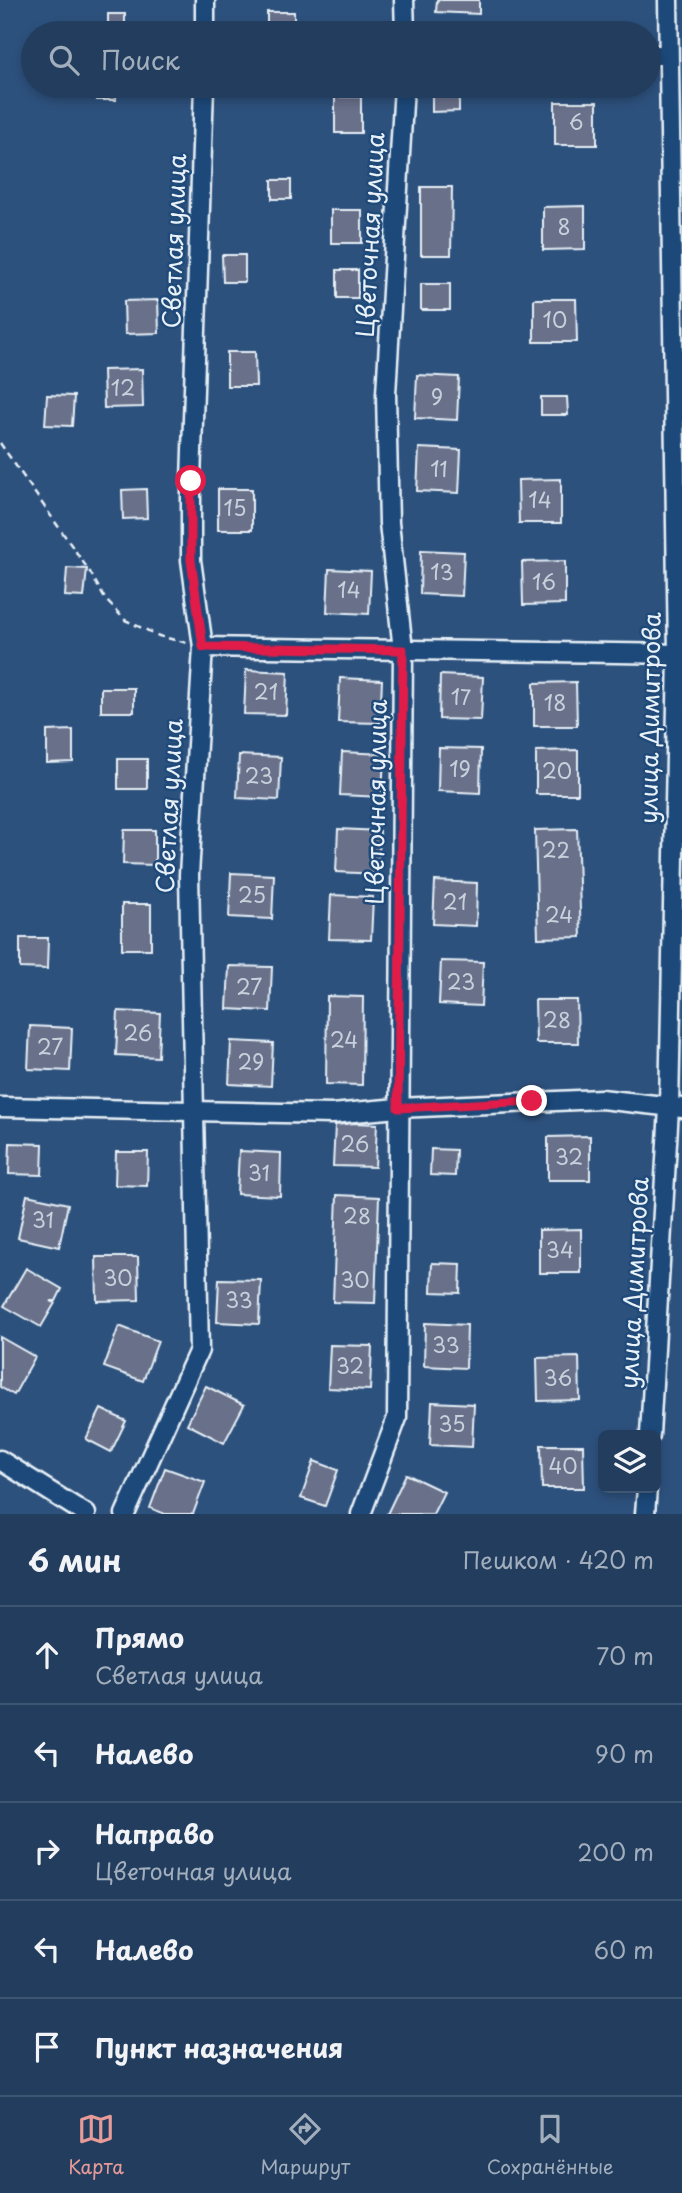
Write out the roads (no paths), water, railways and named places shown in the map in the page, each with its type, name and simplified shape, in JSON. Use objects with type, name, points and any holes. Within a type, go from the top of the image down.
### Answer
[{"type":"street","points":[[205,0],[205,21]]},
{"type":"street","points":[[404,0],[405,21]]},
{"type":"street","name":"улица Димитрова","points":[[650,1430],[676,1108],[680,654],[668,0]]},
{"type":"street","points":[[661,55],[667,55]]},
{"type":"street","name":"Светлая улица","points":[[125,1514],[199,1350],[189,875],[203,647],[191,547],[204,98]]},
{"type":"street","name":"Цветочная улица","points":[[361,1514],[397,1418],[403,650],[389,523],[386,394],[403,98]]},
{"type":"street","points":[[203,647],[680,654]]},
{"type":"street","points":[[0,1107],[332,1114],[398,1108],[601,1099],[676,1108]]},
{"type":"street","points":[[0,1460],[86,1514]]},
{"type":"street","points":[[646,1514],[647,1493]]}]
